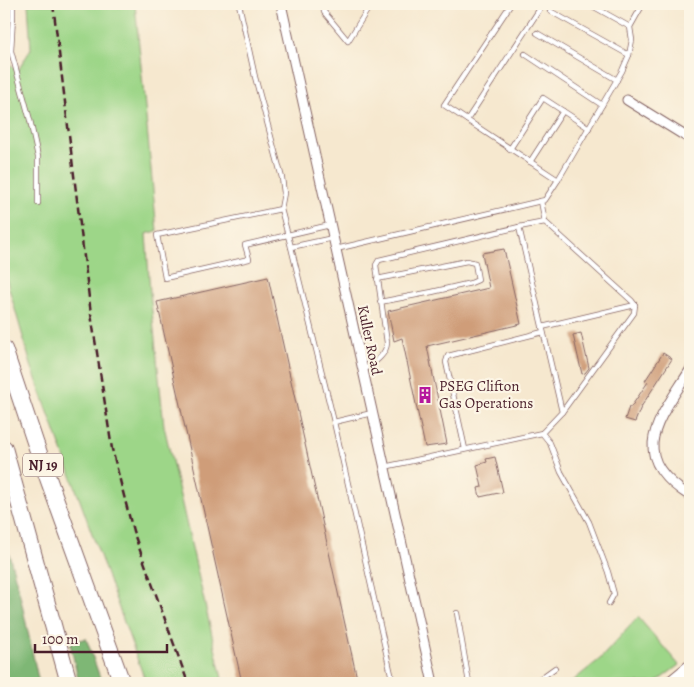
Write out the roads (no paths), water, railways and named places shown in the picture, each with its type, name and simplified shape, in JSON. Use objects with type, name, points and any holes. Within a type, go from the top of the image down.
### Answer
[{"type":"highway","name":"NJ 19","points":[[4,349],[36,445],[122,683]]},
{"type":"highway","name":"NJ 19","points":[[4,448],[58,683]]},
{"type":"highway","points":[[16,494],[68,683]]},
{"type":"highway","points":[[86,580],[130,683]]},
{"type":"highway","points":[[673,683],[690,669]]},
{"type":"street","name":"Kuller Road","points":[[281,4],[432,683]]},
{"type":"street","points":[[626,100],[690,140]]},
{"type":"street","points":[[689,373],[662,416],[656,428],[653,444],[655,460],[665,477],[690,496]]},
{"type":"lane","points":[[12,4],[14,16],[11,51],[38,157],[38,203]]},
{"type":"lane","points":[[239,4],[255,77],[275,146],[282,178],[284,193],[281,209],[334,422],[393,683]]},
{"type":"lane","points":[[322,4],[324,12],[348,41],[371,4]]},
{"type":"lane","points":[[511,4],[444,105],[558,180]]},
{"type":"lane","points":[[467,120],[543,4]]},
{"type":"lane","points":[[589,4],[630,27]]},
{"type":"lane","points":[[336,249],[545,200],[617,80],[629,55],[632,40],[630,27],[643,4]]},
{"type":"lane","points":[[550,11],[629,55]]},
{"type":"lane","points":[[537,33],[617,80]]},
{"type":"lane","points":[[525,54],[602,104]]},
{"type":"lane","points":[[510,149],[543,98],[589,128]]},
{"type":"lane","points":[[530,162],[563,111]]},
{"type":"lane","points":[[384,467],[542,433],[562,412],[634,313],[632,301],[545,222],[541,201]]},
{"type":"lane","points":[[281,209],[157,235],[165,278],[249,259],[245,245],[330,224]]},
{"type":"lane","points":[[363,371],[380,358],[386,350],[387,343],[376,265],[379,260],[545,222]]},
{"type":"lane","points":[[519,228],[562,412]]},
{"type":"lane","points":[[291,247],[333,238]]},
{"type":"lane","points":[[378,279],[475,262],[478,280],[380,302]]},
{"type":"lane","points":[[465,449],[446,362],[448,356],[634,305]]},
{"type":"lane","points":[[334,422],[372,413]]},
{"type":"lane","points":[[542,433],[550,443],[561,472],[589,522],[608,572],[614,594],[609,603]]},
{"type":"lane","points":[[456,613],[469,683]]},
{"type":"lane","points":[[534,683],[555,668]]},
{"type":"railway","points":[[53,4],[91,314],[112,449],[133,531],[188,683]]},
{"type":"place","name":"PSEG Clifton Gas Operations","points":[[425,395]]}]
